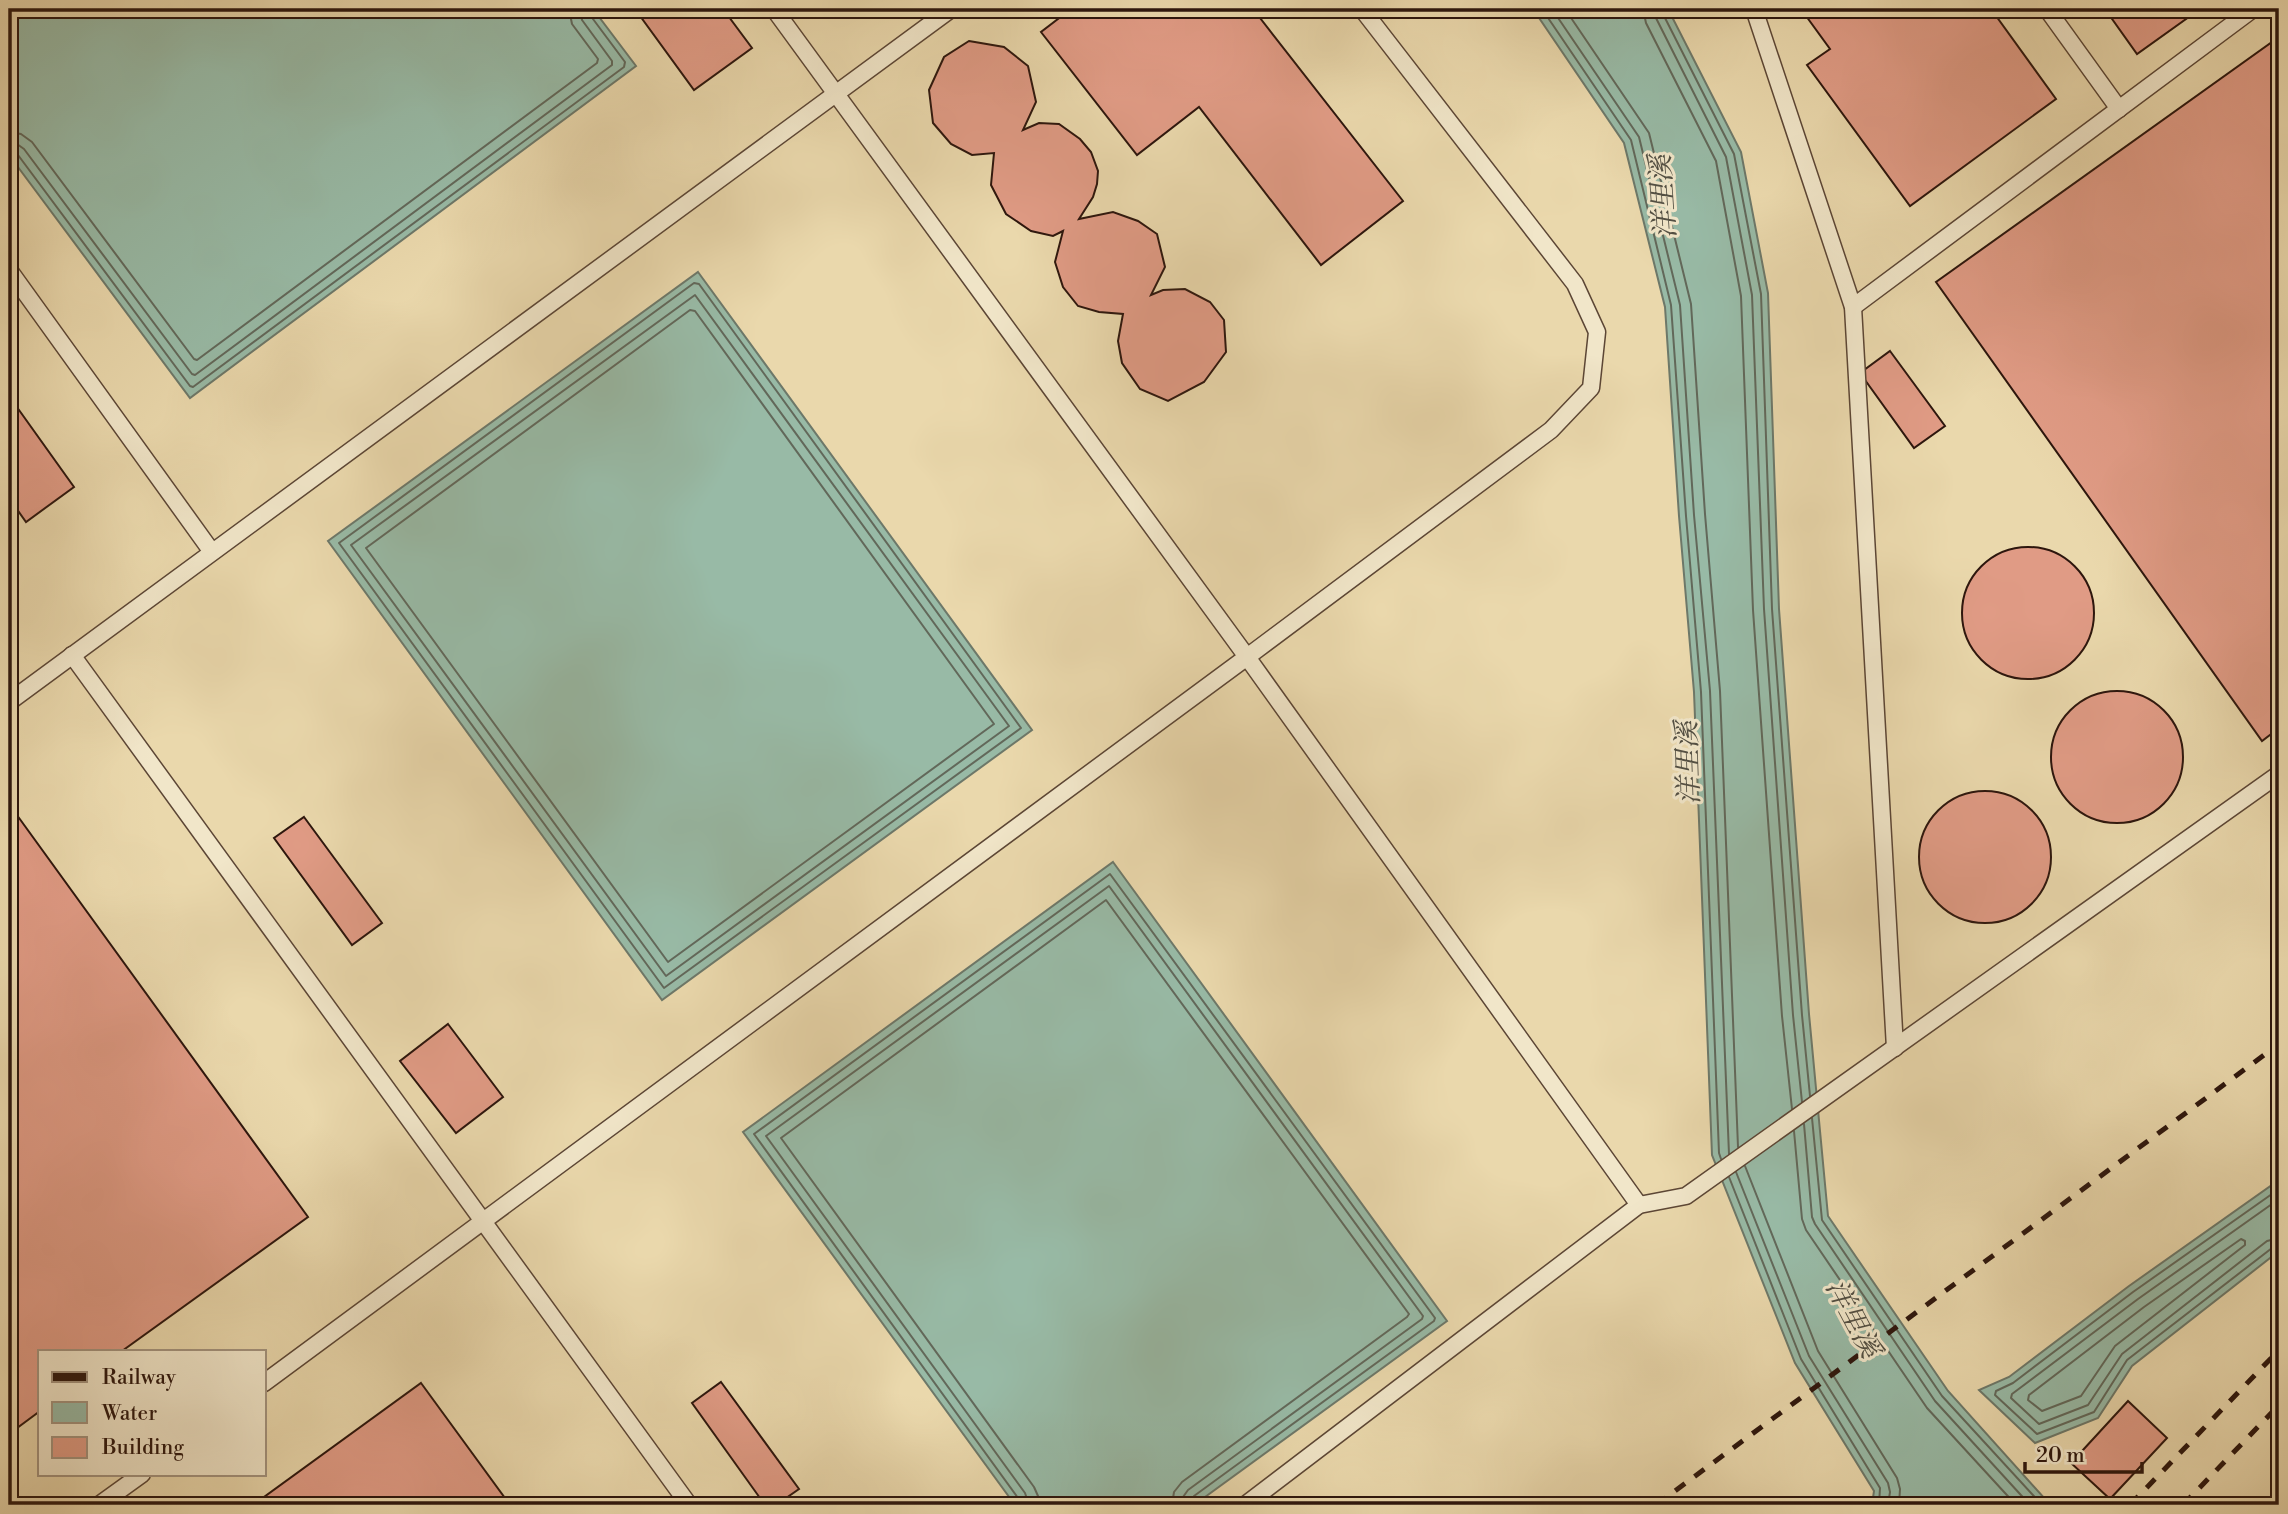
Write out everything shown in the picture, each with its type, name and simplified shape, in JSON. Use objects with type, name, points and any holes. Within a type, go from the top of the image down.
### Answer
[{"type":"lane","points":[[774,9],[1247,657],[1639,1205]]},
{"type":"lane","points":[[9,702],[951,9]]},
{"type":"lane","points":[[266,1382],[1551,430],[1591,388],[1597,332],[1575,284],[1362,9]]},
{"type":"lane","points":[[1754,9],[1853,307],[1895,1048]]},
{"type":"lane","points":[[2047,9],[2119,109]]},
{"type":"lane","points":[[1853,307],[2253,9]]},
{"type":"lane","points":[[9,270],[212,552]]},
{"type":"lane","points":[[72,655],[689,1505]]},
{"type":"lane","points":[[1245,1505],[1639,1205],[1686,1196],[2279,774]]},
{"type":"lane","points":[[99,1505],[139,1476]]},
{"type":"water","points":[[9,9],[593,9],[636,66],[190,398],[9,155]]},
{"type":"water","name":"洋里溪","points":[[1533,9],[1668,9],[1741,152],[1768,293],[1779,609],[1809,1014],[1828,1216],[1948,1391],[2045,1499],[2057,1505],[1872,1505],[1874,1491],[1795,1363],[1712,1155],[1694,692],[1665,307],[1624,143]]},
{"type":"water","points":[[698,272],[1032,730],[662,1000],[328,541]]},
{"type":"water","points":[[1113,862],[1447,1321],[1194,1505],[1015,1505],[743,1132]]},
{"type":"water","points":[[2279,1180],[2279,1251],[2132,1366],[2098,1418],[2035,1443],[1979,1390],[2009,1377],[2129,1286]]},
{"type":"building","points":[[635,9],[723,9],[752,48],[694,90]]},
{"type":"building","points":[[1071,9],[1253,9],[1403,201],[1321,265],[1199,107],[1137,155],[1041,32]]},
{"type":"building","points":[[1801,9],[1991,9],[2056,99],[1910,206],[1807,65],[1830,49]]},
{"type":"building","points":[[2105,9],[2200,9],[2137,54]]},
{"type":"building","points":[[2279,37],[2279,728],[2262,741],[1936,282]]},
{"type":"building","points":[[969,41],[1004,47],[1028,66],[1036,102],[1023,130],[1039,123],[1059,124],[1080,139],[1091,152],[1098,171],[1097,184],[1093,197],[1079,219],[1113,212],[1138,221],[1157,234],[1165,267],[1151,295],[1163,290],[1185,289],[1210,302],[1224,320],[1226,352],[1204,382],[1168,401],[1140,389],[1122,363],[1118,341],[1123,314],[1099,312],[1078,306],[1063,287],[1055,262],[1063,231],[1053,236],[1031,231],[1006,214],[991,185],[994,153],[972,155],[951,144],[933,123],[929,90],[944,57]]},
{"type":"building","points":[[1890,351],[1945,426],[1914,448],[1860,373]]},
{"type":"building","points":[[9,396],[74,487],[26,522],[9,498]]},
{"type":"building","points":[[2028,547],[2053,552],[2074,567],[2089,588],[2094,613],[2089,638],[2074,659],[2053,674],[2028,679],[2003,674],[1982,659],[1967,638],[1962,613],[1967,588],[1982,567],[2003,552]]},
{"type":"building","points":[[2117,691],[2142,696],[2163,711],[2178,732],[2183,757],[2178,782],[2163,803],[2142,818],[2117,823],[2092,818],[2071,803],[2056,782],[2051,757],[2056,732],[2071,711],[2092,696]]},
{"type":"building","points":[[1985,791],[2010,796],[2031,811],[2046,832],[2051,857],[2046,882],[2031,903],[2010,918],[1985,923],[1960,918],[1939,903],[1924,882],[1919,857],[1924,832],[1939,811],[1960,796]]},
{"type":"building","points":[[14,811],[308,1217],[123,1350],[38,1350],[38,1412],[9,1434],[9,815]]},
{"type":"building","points":[[304,817],[382,923],[352,945],[274,838]]},
{"type":"building","points":[[448,1024],[503,1097],[456,1133],[400,1061]]},
{"type":"building","points":[[721,1382],[799,1489],[776,1505],[765,1505],[692,1403]]},
{"type":"building","points":[[421,1383],[510,1505],[253,1505]]},
{"type":"building","points":[[2128,1401],[2167,1438],[2110,1499],[2071,1463]]},
{"type":"railway","points":[[1656,1505],[2279,1044]]},
{"type":"railway","points":[[2130,1505],[2279,1350]]},
{"type":"railway","points":[[2183,1505],[2279,1405]]}]
